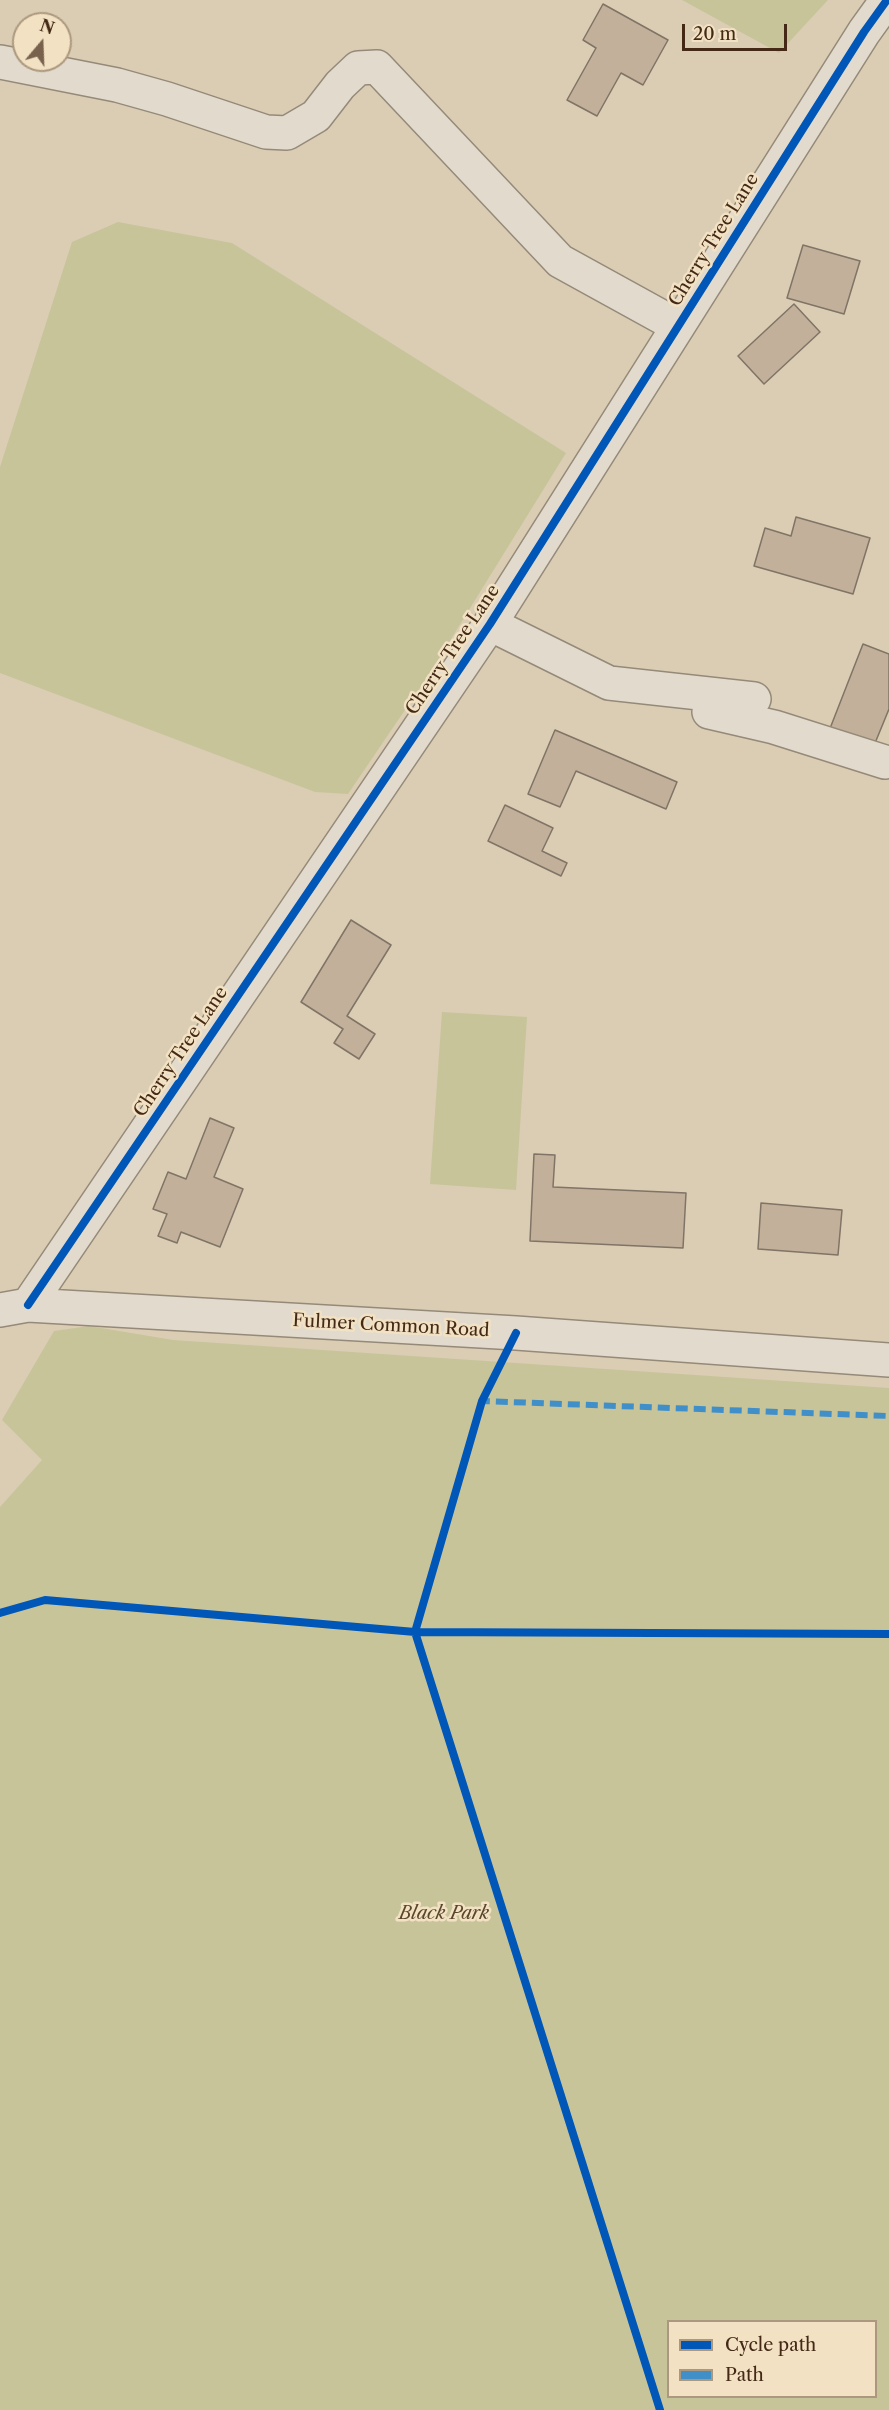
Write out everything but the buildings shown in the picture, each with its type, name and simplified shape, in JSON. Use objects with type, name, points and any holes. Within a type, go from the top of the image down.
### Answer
[{"type":"street","name":"Cherry Tree Lane","points":[[14,1308],[490,624],[678,326],[877,29],[887,0]]},
{"type":"street","points":[[0,62],[117,85],[168,99],[266,132],[287,133],[316,116],[340,85],[358,68],[377,67],[560,261],[678,326]]},
{"type":"street","points":[[490,624],[609,683],[754,699]]},
{"type":"street","points":[[683,691],[686,703],[695,709],[774,727],[885,762]]},
{"type":"street","name":"Fulmer Common Road","points":[[14,1308],[516,1333],[889,1360]]},
{"type":"path","points":[[660,2410],[415,1632],[889,1634]]},
{"type":"green space","points":[[682,0],[828,0],[779,53]]},
{"type":"green space","points":[[118,222],[232,243],[566,453],[430,673],[348,794],[315,792],[0,673],[0,467],[72,242]]},
{"type":"green space","points":[[442,1012],[527,1017],[516,1190],[430,1184]]},
{"type":"green space","name":"Black Park","points":[[89,1326],[173,1340],[889,1388],[889,2410],[0,2410],[0,1507],[42,1460],[2,1420],[54,1331]]},
{"type":"marked path","points":[[481,1405],[482,1401],[889,1416]]},
{"type":"cycle path","points":[[28,1305],[490,624],[864,32],[887,0]]},
{"type":"cycle path","points":[[516,1333],[482,1401],[415,1632],[660,2410]]},
{"type":"cycle path","points":[[0,1613],[45,1600],[415,1632],[889,1634]]}]
